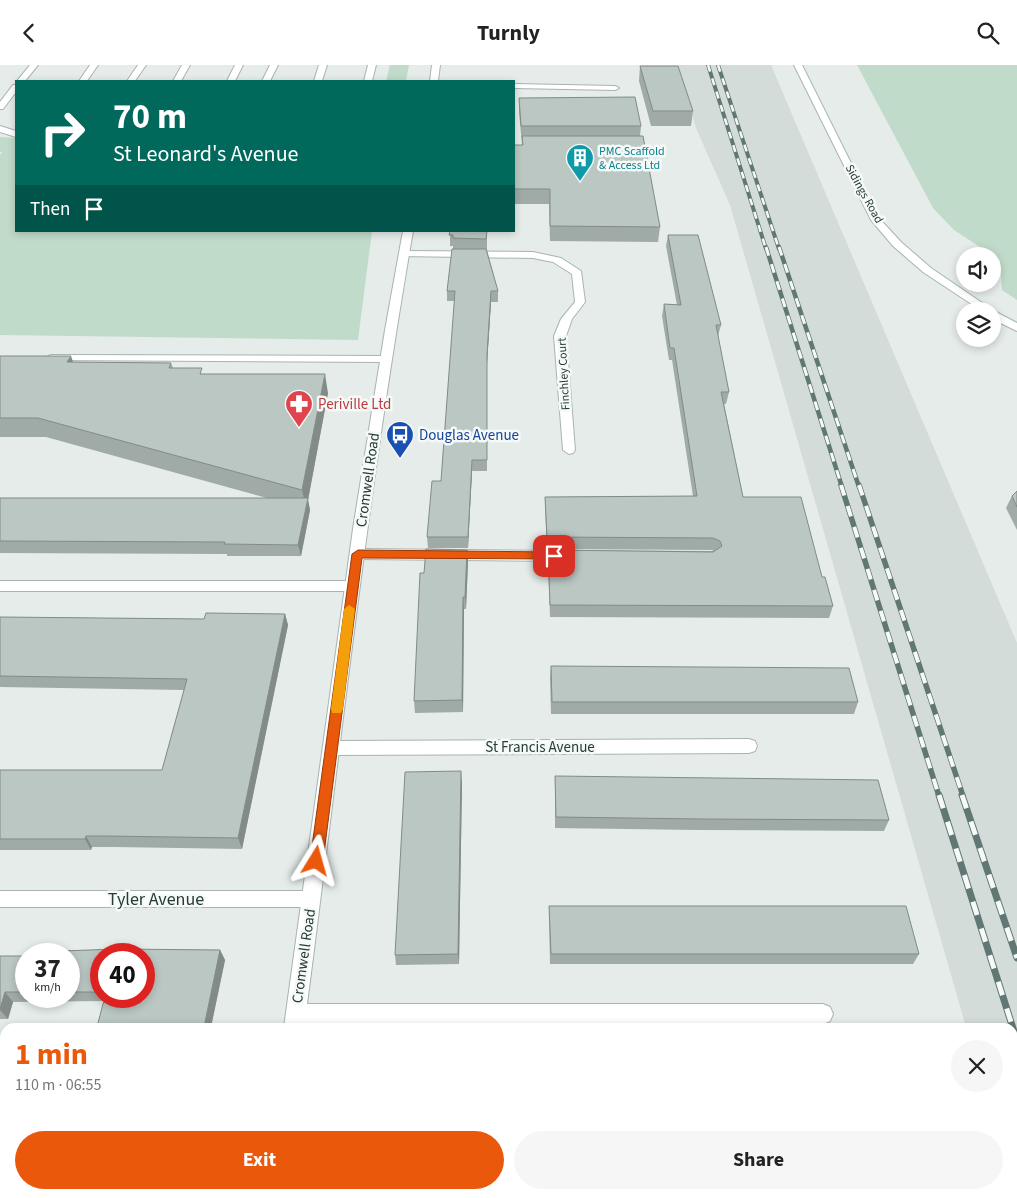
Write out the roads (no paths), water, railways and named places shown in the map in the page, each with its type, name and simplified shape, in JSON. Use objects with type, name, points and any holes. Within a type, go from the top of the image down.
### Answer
[{"type":"street","points":[[22,80],[34,65]]},
{"type":"street","points":[[83,80],[94,65]]},
{"type":"street","points":[[133,80],[142,65]]},
{"type":"street","points":[[178,80],[186,65]]},
{"type":"street","points":[[232,80],[239,65]]},
{"type":"street","points":[[266,80],[274,65]]},
{"type":"street","points":[[318,80],[323,65]]},
{"type":"street","points":[[368,80],[372,65]]},
{"type":"street","points":[[434,80],[436,65]]},
{"type":"street","name":"Sidings Road","points":[[798,65],[874,218],[897,244],[926,270],[975,302]]},
{"type":"street","points":[[515,86],[614,88]]},
{"type":"street","points":[[0,107],[15,88]]},
{"type":"street","points":[[0,129],[15,134]]},
{"type":"street","name":"Cromwell Road","points":[[295,1021],[352,586],[386,359],[408,232]]},
{"type":"street","name":"Finchley Court","points":[[404,254],[534,255],[552,258],[568,264],[577,273],[580,302],[567,319],[560,336],[568,450]]},
{"type":"street","points":[[1001,319],[1017,328]]},
{"type":"street","points":[[39,358],[386,359]]},
{"type":"street","points":[[358,554],[584,556]]},
{"type":"street","points":[[0,586],[352,586]]},
{"type":"street","name":"St Francis Avenue","points":[[332,748],[749,746]]},
{"type":"street","name":"Tyler Avenue","points":[[0,899],[311,899]]},
{"type":"street","points":[[295,1021],[823,1015]]},
{"type":"railway","points":[[708,65],[766,249]]},
{"type":"railway","points":[[718,65],[779,249]]},
{"type":"railway","points":[[766,247],[842,487]]},
{"type":"railway","points":[[779,247],[859,487]]},
{"type":"railway","points":[[841,485],[939,796]]},
{"type":"railway","points":[[859,485],[963,796]]},
{"type":"railway","points":[[939,795],[1011,1023]]},
{"type":"railway","points":[[962,795],[1017,958]]},
{"type":"place","name":"PMC Scaffold & Access Ltd","points":[[580,182]]},
{"type":"place","name":"Periville Ltd","points":[[299,428]]},
{"type":"place","name":"Douglas Avenue","points":[[400,459]]}]
